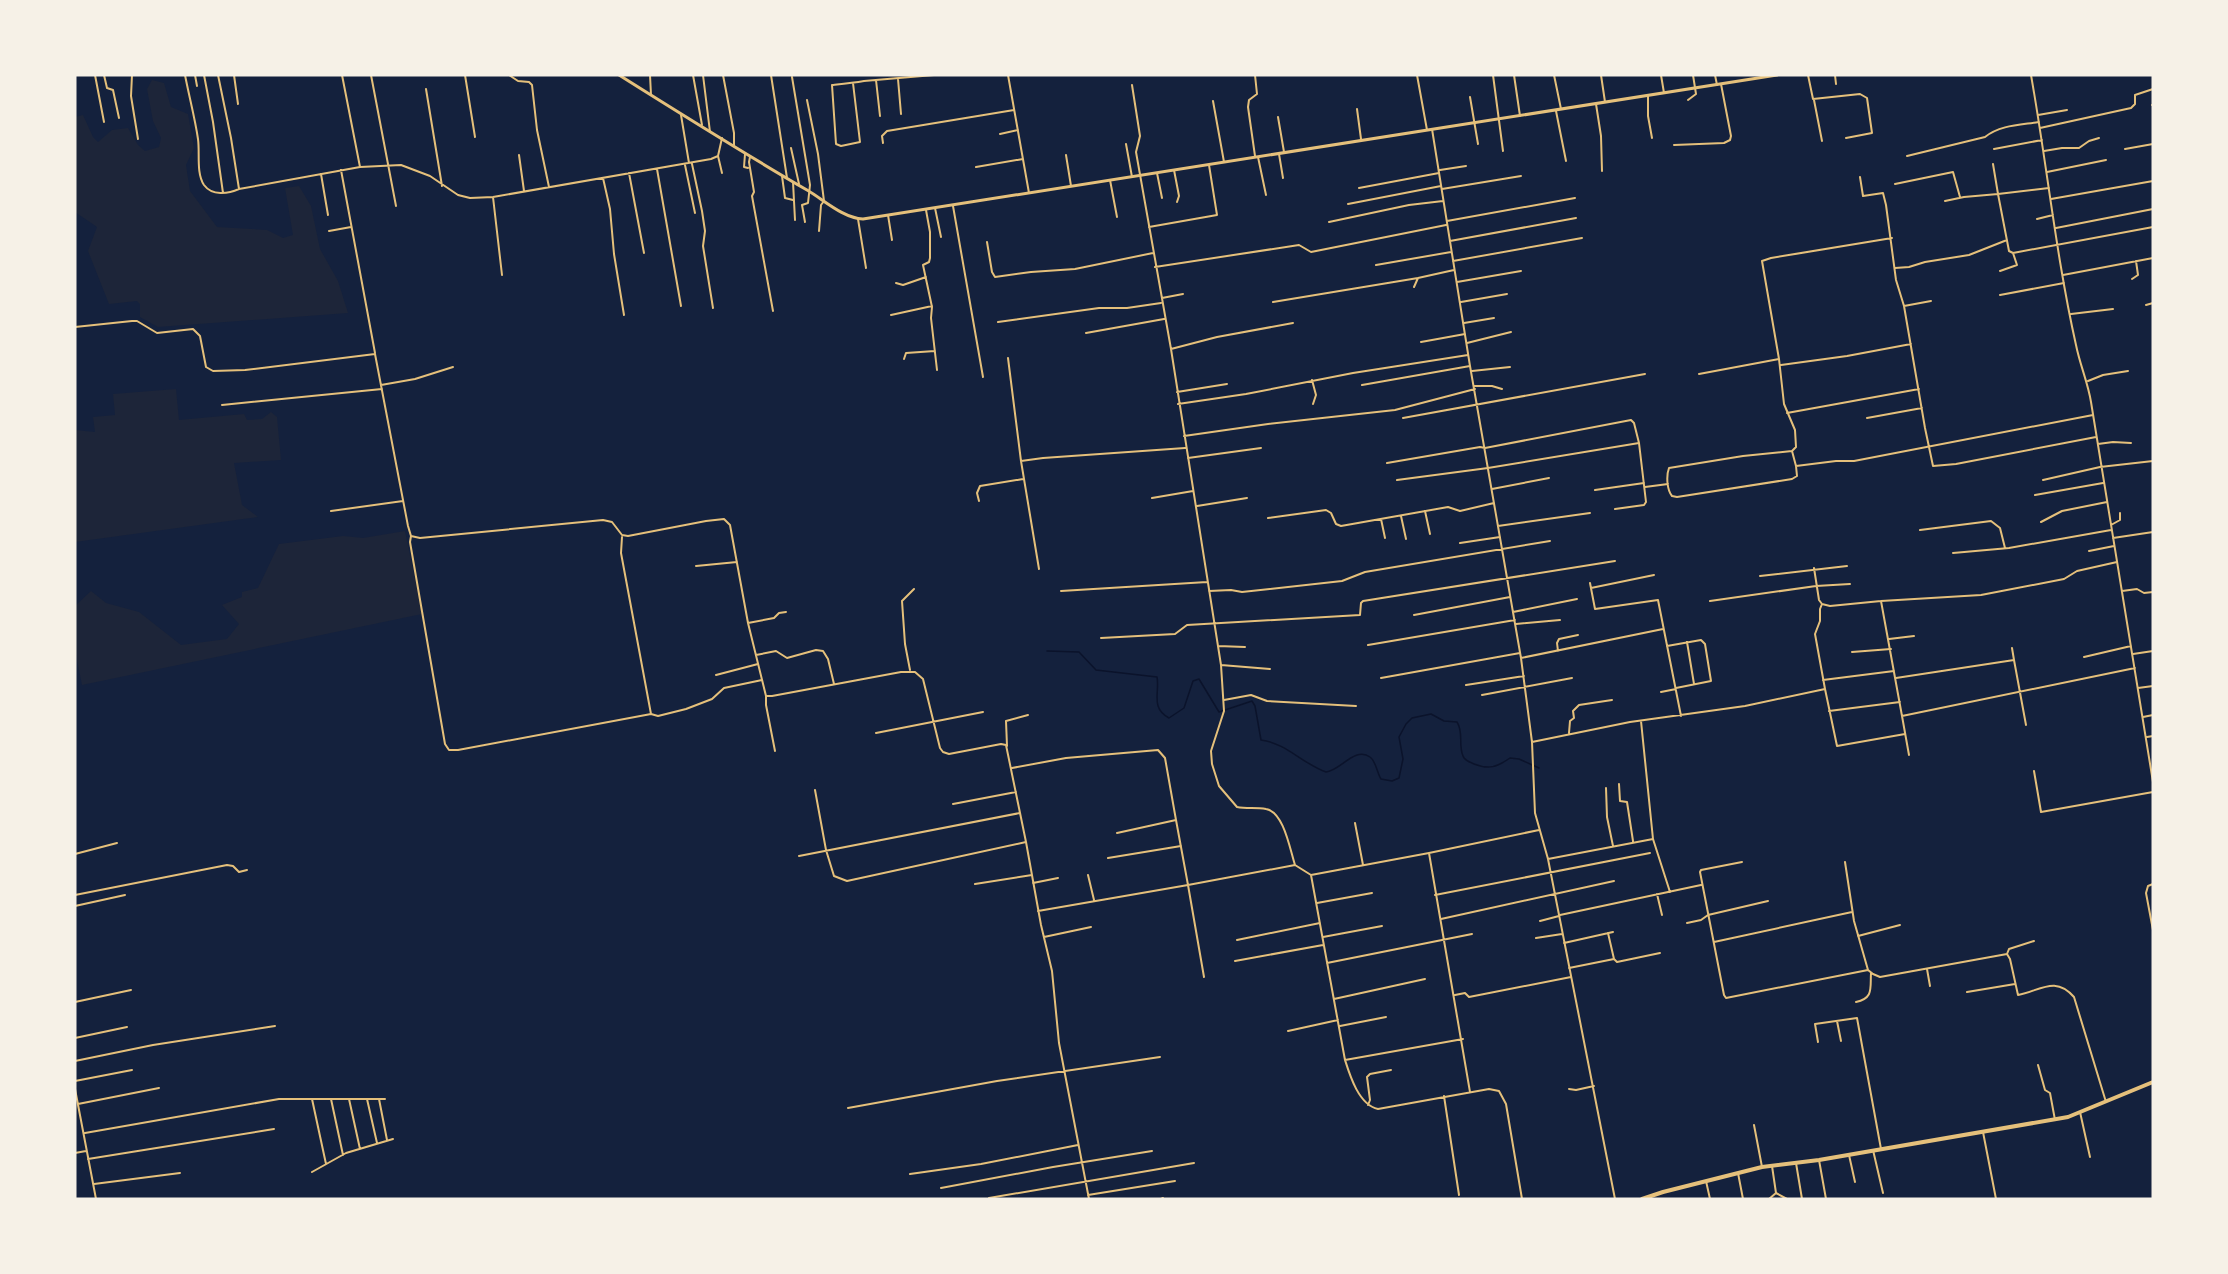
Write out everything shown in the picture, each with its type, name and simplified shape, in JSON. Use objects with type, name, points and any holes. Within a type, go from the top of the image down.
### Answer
[{"type":"main road","points":[[1642,1199],[1762,1167],[1819,1160],[2055,1120],[2152,1084]]},
{"type":"street","points":[[95,75],[104,122]]},
{"type":"street","points":[[104,75],[106,87],[113,90],[119,118]]},
{"type":"street","points":[[132,75],[131,96],[138,139]]},
{"type":"street","points":[[185,75],[203,183],[213,192],[223,193],[360,166],[401,165],[430,176],[458,195],[470,198],[493,197],[689,164],[718,156]]},
{"type":"street","points":[[195,75],[197,86]]},
{"type":"street","points":[[204,75],[223,193]]},
{"type":"street","points":[[218,75],[239,189]]},
{"type":"street","points":[[234,75],[238,104]]},
{"type":"street","points":[[342,75],[360,166]]},
{"type":"street","points":[[371,75],[396,207]]},
{"type":"street","points":[[465,75],[475,137]]},
{"type":"street","points":[[509,75],[518,81],[529,82],[532,85],[537,130],[549,187]]},
{"type":"street","points":[[619,75],[681,116],[858,219],[1777,75]]},
{"type":"street","points":[[650,75],[651,95]]},
{"type":"street","points":[[693,75],[702,127]]},
{"type":"street","points":[[703,75],[710,132]]},
{"type":"street","points":[[723,75],[734,133],[734,147]]},
{"type":"street","points":[[771,75],[787,178]]},
{"type":"street","points":[[853,83],[860,141],[841,146],[836,144],[830,87],[853,83],[876,80],[934,75]]},
{"type":"street","points":[[1008,75],[1029,193]]},
{"type":"street","points":[[1255,75],[1257,94],[1248,102],[1256,157],[1266,195]]},
{"type":"street","points":[[1417,75],[1427,130]]},
{"type":"street","points":[[1493,75],[1503,151]]},
{"type":"street","points":[[1514,75],[1520,116]]},
{"type":"street","points":[[1554,75],[1561,109]]},
{"type":"street","points":[[1600,75],[1605,102]]},
{"type":"street","points":[[1661,75],[1664,93]]},
{"type":"street","points":[[1688,100],[1696,94],[1693,75]]},
{"type":"street","points":[[1674,145],[1715,144],[1730,140],[1719,84],[1715,75]]},
{"type":"street","points":[[1808,75],[1822,141]]},
{"type":"street","points":[[1835,75],[1836,84]]},
{"type":"street","points":[[2031,75],[2064,283],[2076,347],[2087,381],[2153,782]]},
{"type":"street","points":[[792,76],[811,192],[808,203],[802,205],[804,222]]},
{"type":"street","points":[[898,79],[901,114]]},
{"type":"street","points":[[876,80],[880,116]]},
{"type":"street","points":[[1132,85],[1140,136],[1136,152],[1171,349],[1221,665],[1224,708],[1211,751],[1212,764],[1215,778],[1237,807],[1266,809],[1276,814],[1282,824],[1295,866]]},
{"type":"street","points":[[426,89],[442,186]]},
{"type":"street","points":[[2040,128],[2132,108],[2135,104],[2135,95],[2153,89]]},
{"type":"street","points":[[1814,100],[1860,94],[1866,96],[1872,133],[1846,138]]},
{"type":"street","points":[[1648,95],[1648,116],[1652,138]]},
{"type":"street","points":[[1470,97],[1478,144]]},
{"type":"street","points":[[807,100],[818,154],[824,201],[821,205],[819,231]]},
{"type":"street","points":[[1213,101],[1224,162]]},
{"type":"street","points":[[1596,104],[1601,136],[1602,171]]},
{"type":"street","points":[[883,143],[882,136],[887,131],[1014,110]]},
{"type":"street","points":[[1356,110],[1361,141]]},
{"type":"street","points":[[1556,110],[1566,161]]},
{"type":"street","points":[[2038,115],[2067,110]]},
{"type":"street","points":[[681,116],[695,213]]},
{"type":"street","points":[[1278,117],[1284,153]]},
{"type":"street","points":[[1907,156],[1985,137],[2002,128],[2039,122]]},
{"type":"street","points":[[1432,129],[1476,404],[1526,687],[1532,742],[1533,801],[1548,860],[1615,1199]]},
{"type":"street","points":[[1000,134],[1018,130]]},
{"type":"street","points":[[722,138],[718,156],[722,173]]},
{"type":"street","points":[[2044,151],[2079,148],[2099,138]]},
{"type":"street","points":[[1995,149],[2042,140]]},
{"type":"street","points":[[1125,144],[1132,177]]},
{"type":"street","points":[[2126,149],[2153,144]]},
{"type":"street","points":[[791,148],[799,186]]},
{"type":"street","points":[[1280,153],[1283,178]]},
{"type":"street","points":[[745,154],[744,167],[750,169]]},
{"type":"street","points":[[519,155],[524,191]]},
{"type":"street","points":[[1066,155],[1071,186]]},
{"type":"street","points":[[750,157],[748,162],[754,192],[752,196],[773,311]]},
{"type":"street","points":[[976,168],[1023,159]]},
{"type":"street","points":[[2047,172],[2106,160]]},
{"type":"street","points":[[689,164],[702,212],[705,231],[703,246],[713,308]]},
{"type":"street","points":[[1993,164],[2009,251],[2013,253],[2016,267],[2000,271]]},
{"type":"street","points":[[1149,227],[1217,215],[1209,165]]},
{"type":"street","points":[[1359,188],[1466,166]]},
{"type":"street","points":[[657,169],[681,306]]},
{"type":"street","points":[[341,170],[411,536],[410,542],[446,744],[449,750],[651,714],[658,716],[712,699],[724,688],[762,680]]},
{"type":"street","points":[[1174,170],[1179,196],[1177,202]]},
{"type":"street","points":[[1895,184],[1953,172],[1960,197]]},
{"type":"street","points":[[629,173],[644,253]]},
{"type":"street","points":[[1157,173],[1162,198]]},
{"type":"street","points":[[321,174],[328,214]]},
{"type":"street","points":[[782,176],[785,198],[793,200]]},
{"type":"street","points":[[1348,204],[1521,176]]},
{"type":"street","points":[[1860,177],[1863,196],[1883,194],[1932,465],[1937,467],[2096,437]]},
{"type":"street","points":[[603,178],[610,209],[614,254],[624,315]]},
{"type":"street","points":[[1110,180],[1117,217]]},
{"type":"street","points":[[2051,199],[2153,181]]},
{"type":"street","points":[[793,182],[795,220]]},
{"type":"street","points":[[1945,201],[1960,197],[2049,188]]},
{"type":"street","points":[[493,197],[502,275]]},
{"type":"street","points":[[1447,220],[1575,198]]},
{"type":"street","points":[[1329,222],[1409,205],[1443,201]]},
{"type":"street","points":[[952,205],[983,377]]},
{"type":"street","points":[[935,208],[941,237]]},
{"type":"street","points":[[926,209],[930,232],[930,258],[929,262],[924,265],[932,306],[931,318],[937,370]]},
{"type":"street","points":[[2055,228],[2153,209]]},
{"type":"street","points":[[888,215],[892,240]]},
{"type":"street","points":[[2037,219],[2054,215]]},
{"type":"street","points":[[1450,241],[1576,218]]},
{"type":"street","points":[[858,219],[866,268]]},
{"type":"street","points":[[1155,267],[1299,245],[1311,252],[1448,225]]},
{"type":"street","points":[[329,231],[351,227]]},
{"type":"street","points":[[2013,253],[2153,227]]},
{"type":"street","points":[[1453,261],[1582,238]]},
{"type":"street","points":[[1792,451],[1797,476],[1792,479],[1677,497],[1670,495],[1667,472],[1671,468],[1743,456],[1792,451],[1797,447],[1796,435],[1784,404],[1780,365],[1762,261],[1892,238]]},
{"type":"street","points":[[1895,268],[1976,253],[2007,240]]},
{"type":"street","points":[[987,242],[992,272],[995,277],[1075,269],[1153,253]]},
{"type":"street","points":[[1376,265],[1451,252]]},
{"type":"street","points":[[2063,275],[2143,258],[2153,258]]},
{"type":"street","points":[[2132,279],[2138,275],[2136,261]]},
{"type":"street","points":[[1273,302],[1455,270]]},
{"type":"street","points":[[1457,282],[1521,271]]},
{"type":"street","points":[[896,283],[903,285],[926,277]]},
{"type":"street","points":[[1414,287],[1418,278]]},
{"type":"street","points":[[2000,295],[2064,283]]},
{"type":"street","points":[[1161,298],[1183,294]]},
{"type":"street","points":[[1461,302],[1507,294]]},
{"type":"street","points":[[1904,306],[1931,301]]},
{"type":"street","points":[[998,322],[1099,308],[1127,308],[1161,303]]},
{"type":"street","points":[[2146,304],[2153,303]]},
{"type":"street","points":[[891,315],[932,306]]},
{"type":"street","points":[[2071,314],[2114,309]]},
{"type":"street","points":[[1464,323],[1494,318]]},
{"type":"street","points":[[1086,333],[1164,319]]},
{"type":"street","points":[[75,327],[137,321],[157,333],[193,329],[200,336],[206,367],[213,371],[245,370],[375,354]]},
{"type":"street","points":[[1171,349],[1217,337],[1293,323]]},
{"type":"street","points":[[1467,343],[1511,332]]},
{"type":"street","points":[[1421,342],[1465,334]]},
{"type":"street","points":[[1780,365],[1911,344]]},
{"type":"street","points":[[904,358],[906,352],[935,351]]},
{"type":"street","points":[[1178,404],[1469,355]]},
{"type":"street","points":[[1008,358],[1023,479],[1039,569]]},
{"type":"street","points":[[1699,374],[1779,359]]},
{"type":"street","points":[[1362,385],[1470,366]]},
{"type":"street","points":[[222,405],[382,387],[453,367]]},
{"type":"street","points":[[1472,371],[1510,367]]},
{"type":"street","points":[[2087,381],[2103,375],[2128,371]]},
{"type":"street","points":[[1403,418],[1645,374]]},
{"type":"street","points":[[1312,380],[1316,395],[1312,404]]},
{"type":"street","points":[[1177,393],[1227,384]]},
{"type":"street","points":[[1184,436],[1395,410],[1475,388],[1492,386],[1502,389]]},
{"type":"street","points":[[1787,412],[1919,389]]},
{"type":"street","points":[[1867,418],[1922,408]]},
{"type":"street","points":[[1796,466],[1873,459],[2093,416]]},
{"type":"street","points":[[1387,463],[1485,448],[1631,420],[1634,423],[1639,443],[1646,502],[1644,505],[1615,509]]},
{"type":"street","points":[[1397,480],[1488,468],[1639,443]]},
{"type":"street","points":[[2097,444],[2131,443]]},
{"type":"street","points":[[1021,461],[1185,448]]},
{"type":"street","points":[[1188,458],[1261,448]]},
{"type":"street","points":[[2043,480],[2100,467],[2153,461]]},
{"type":"street","points":[[1492,489],[1549,478]]},
{"type":"street","points":[[979,501],[977,493],[980,486],[1023,479]]},
{"type":"street","points":[[1595,490],[1644,483]]},
{"type":"street","points":[[2036,495],[2103,483]]},
{"type":"street","points":[[1645,488],[1668,484]]},
{"type":"street","points":[[1152,498],[1193,491]]},
{"type":"street","points":[[1196,507],[1247,498]]},
{"type":"street","points":[[331,511],[403,501]]},
{"type":"street","points":[[2041,522],[2062,511],[2107,502]]},
{"type":"street","points":[[1268,518],[1326,510],[1331,513],[1336,524],[1341,526],[1448,507],[1460,511],[1494,503]]},
{"type":"street","points":[[1425,511],[1430,534]]},
{"type":"street","points":[[1498,526],[1590,513]]},
{"type":"street","points":[[2110,525],[2120,520],[2120,513]]},
{"type":"street","points":[[1401,516],[1406,539]]},
{"type":"street","points":[[622,535],[628,536],[706,520],[724,519],[729,525],[748,623],[766,696],[775,751]]},
{"type":"street","points":[[1381,519],[1384,538]]},
{"type":"street","points":[[411,536],[420,538],[603,520],[612,522],[622,535],[621,553],[651,714]]},
{"type":"street","points":[[1920,530],[1991,521],[2000,528],[2004,548]]},
{"type":"street","points":[[1953,553],[2004,548],[2111,530]]},
{"type":"street","points":[[2113,538],[2153,532]]},
{"type":"street","points":[[1460,543],[1500,537]]},
{"type":"street","points":[[1209,591],[1242,592],[1342,581],[1360,573],[1550,541]]},
{"type":"street","points":[[2089,551],[2114,546]]},
{"type":"street","points":[[1101,638],[1175,634],[1187,625],[1360,615],[1363,601],[1615,561]]},
{"type":"street","points":[[696,566],[737,562]]},
{"type":"street","points":[[1814,568],[1819,600],[1822,604],[1830,606],[1982,595],[2064,579],[2077,571],[2117,562]]},
{"type":"street","points":[[1760,576],[1847,566]]},
{"type":"street","points":[[1591,588],[1654,575]]},
{"type":"street","points":[[1061,591],[1208,582]]},
{"type":"street","points":[[1590,583],[1595,609],[1658,600],[1681,716]]},
{"type":"street","points":[[1710,601],[1816,586],[1850,584]]},
{"type":"street","points":[[2122,591],[2137,589],[2144,593],[2153,592]]},
{"type":"street","points":[[911,671],[905,644],[902,601],[915,590]]},
{"type":"street","points":[[1414,615],[1510,597]]},
{"type":"street","points":[[1514,612],[1577,599]]},
{"type":"street","points":[[1881,601],[1909,754]]},
{"type":"street","points":[[1822,604],[1820,621],[1815,634],[1837,746],[1905,734]]},
{"type":"street","points":[[748,623],[774,618],[786,612]]},
{"type":"street","points":[[1368,645],[1515,620]]},
{"type":"street","points":[[1516,624],[1560,620]]},
{"type":"street","points":[[1521,658],[1664,629]]},
{"type":"street","points":[[1558,651],[1559,639],[1578,635]]},
{"type":"street","points":[[1889,639],[1914,636]]},
{"type":"street","points":[[1661,692],[1711,681],[1703,641],[1667,646]]},
{"type":"street","points":[[1687,642],[1694,684]]},
{"type":"street","points":[[1218,646],[1245,647]]},
{"type":"street","points":[[2084,657],[2131,646]]},
{"type":"street","points":[[2012,648],[2026,725]]},
{"type":"street","points":[[1852,652],[1891,649]]},
{"type":"street","points":[[756,654],[776,651],[787,658],[816,650],[823,651],[828,659],[834,684]]},
{"type":"street","points":[[2133,654],[2153,651]]},
{"type":"street","points":[[1381,678],[1520,653]]},
{"type":"street","points":[[1896,678],[2014,660]]},
{"type":"street","points":[[716,675],[758,664]]},
{"type":"street","points":[[1221,665],[1270,669]]},
{"type":"street","points":[[1902,716],[2135,668]]},
{"type":"street","points":[[766,696],[911,671],[923,679],[940,748],[945,753],[1001,744],[1007,747]]},
{"type":"street","points":[[1823,680],[1895,671]]},
{"type":"street","points":[[1466,685],[1524,676]]},
{"type":"street","points":[[1482,695],[1572,678]]},
{"type":"street","points":[[2138,688],[2153,686]]},
{"type":"street","points":[[1532,742],[1641,721],[1745,706],[1825,689]]},
{"type":"street","points":[[1224,700],[1251,695],[1267,701],[1356,706]]},
{"type":"street","points":[[1569,734],[1570,721],[1574,718],[1575,708],[1579,705],[1612,700]]},
{"type":"street","points":[[1829,711],[1900,702]]},
{"type":"street","points":[[876,733],[983,712]]},
{"type":"street","points":[[1028,715],[1005,723],[1007,747],[1056,993],[1058,1032],[1089,1197],[1174,1180]]},
{"type":"street","points":[[2143,717],[2153,716]]},
{"type":"street","points":[[1641,721],[1653,839],[1670,892]]},
{"type":"street","points":[[2147,737],[2153,736]]},
{"type":"street","points":[[1011,768],[1066,758],[1158,750],[1165,758],[1204,977]]},
{"type":"street","points":[[2034,771],[2041,812],[2153,792]]},
{"type":"street","points":[[1619,784],[1620,801]]},
{"type":"street","points":[[1606,788],[1607,817],[1613,846]]},
{"type":"street","points":[[815,790],[826,850],[834,876],[847,881],[1026,842]]},
{"type":"street","points":[[953,804],[1016,792]]},
{"type":"street","points":[[1614,801],[1627,802],[1634,842]]},
{"type":"street","points":[[799,855],[1020,813]]},
{"type":"street","points":[[1117,832],[1176,820]]},
{"type":"street","points":[[1355,823],[1363,865]]},
{"type":"street","points":[[1038,911],[1295,866],[1311,874],[1539,830]]},
{"type":"street","points":[[1548,860],[1653,839]]},
{"type":"street","points":[[75,854],[117,843]]},
{"type":"street","points":[[1108,858],[1181,846]]},
{"type":"street","points":[[1429,853],[1463,1039],[1470,1092]]},
{"type":"street","points":[[1436,895],[1650,853]]},
{"type":"street","points":[[1742,862],[1701,870],[1701,885],[1724,995],[1728,998],[1870,971],[1880,977],[2007,954]]},
{"type":"street","points":[[1845,862],[1852,912],[1870,971],[1869,995],[1864,1000],[1856,1002]]},
{"type":"street","points":[[75,895],[227,865],[233,866],[239,872],[247,870]]},
{"type":"street","points":[[1311,874],[1346,1060],[1352,1078],[1368,1105],[1378,1109],[1494,1089],[1502,1094],[1506,1104],[1522,1199]]},
{"type":"street","points":[[975,884],[1032,875]]},
{"type":"street","points":[[1088,875],[1094,900]]},
{"type":"street","points":[[1033,883],[1058,878]]},
{"type":"street","points":[[1440,919],[1614,881]]},
{"type":"street","points":[[2153,884],[2148,886],[2146,893],[2153,930]]},
{"type":"street","points":[[1540,921],[1701,885]]},
{"type":"street","points":[[1317,903],[1372,894]]},
{"type":"street","points":[[1657,894],[1662,915]]},
{"type":"street","points":[[75,906],[125,895]]},
{"type":"street","points":[[1687,923],[1701,920],[1708,915],[1768,901]]},
{"type":"street","points":[[1713,942],[1852,912]]},
{"type":"street","points":[[1237,940],[1320,923]]},
{"type":"street","points":[[1322,937],[1382,926]]},
{"type":"street","points":[[1858,936],[1900,926]]},
{"type":"street","points":[[1044,937],[1091,927]]},
{"type":"street","points":[[1564,943],[1613,932]]},
{"type":"street","points":[[1608,933],[1614,959]]},
{"type":"street","points":[[1327,963],[1472,934]]},
{"type":"street","points":[[1536,938],[1562,934]]},
{"type":"street","points":[[2034,941],[2008,949],[2007,954],[2018,995],[2035,989],[2055,986],[2066,989],[2077,1005],[2106,1102]]},
{"type":"street","points":[[1235,961],[1324,945]]},
{"type":"street","points":[[1569,968],[1614,959],[1617,962],[1660,953]]},
{"type":"street","points":[[1927,967],[1930,986]]},
{"type":"street","points":[[1455,995],[1465,993],[1469,997],[1571,977]]},
{"type":"street","points":[[1334,999],[1425,979]]},
{"type":"street","points":[[1967,992],[2015,984]]},
{"type":"street","points":[[75,1002],[131,990]]},
{"type":"street","points":[[1340,1026],[1386,1017]]},
{"type":"street","points":[[1818,1042],[1815,1024],[1857,1018],[1881,1149]]},
{"type":"street","points":[[1288,1030],[1338,1020]]},
{"type":"street","points":[[1837,1021],[1840,1041]]},
{"type":"street","points":[[75,1061],[179,1040],[275,1026]]},
{"type":"street","points":[[75,1038],[127,1027]]},
{"type":"street","points":[[1346,1060],[1463,1039]]},
{"type":"street","points":[[848,1108],[1160,1057]]},
{"type":"street","points":[[2038,1065],[2045,1090],[2050,1093],[2055,1120]]},
{"type":"street","points":[[75,1081],[132,1070]]},
{"type":"street","points":[[1368,1105],[1368,1076],[1391,1070]]},
{"type":"street","points":[[1569,1089],[1576,1090],[1594,1086]]},
{"type":"street","points":[[78,1104],[159,1088]]},
{"type":"street","points":[[75,1089],[96,1199]]},
{"type":"street","points":[[1444,1096],[1459,1195]]},
{"type":"street","points":[[85,1133],[279,1099],[385,1099]]},
{"type":"street","points":[[312,1099],[326,1164]]},
{"type":"street","points":[[331,1099],[343,1155]]},
{"type":"street","points":[[349,1099],[360,1149]]},
{"type":"street","points":[[367,1099],[377,1144]]},
{"type":"street","points":[[379,1099],[387,1141]]},
{"type":"street","points":[[2080,1112],[2090,1157]]},
{"type":"street","points":[[75,1127],[81,1125]]},
{"type":"street","points":[[1754,1125],[1762,1167]]},
{"type":"street","points":[[88,1159],[274,1129]]},
{"type":"street","points":[[1983,1132],[1996,1199]]},
{"type":"street","points":[[312,1172],[343,1155],[393,1139]]},
{"type":"street","points":[[910,1174],[981,1164],[1078,1145]]},
{"type":"street","points":[[1873,1150],[1883,1193]]},
{"type":"street","points":[[75,1153],[86,1151]]},
{"type":"street","points":[[941,1188],[1152,1151]]},
{"type":"street","points":[[1849,1155],[1855,1182]]},
{"type":"street","points":[[1819,1160],[1826,1199]]},
{"type":"street","points":[[989,1197],[1194,1163]]},
{"type":"street","points":[[1796,1163],[1802,1199]]},
{"type":"street","points":[[1772,1166],[1776,1193]]},
{"type":"street","points":[[94,1184],[180,1173]]},
{"type":"street","points":[[1738,1173],[1743,1199]]},
{"type":"street","points":[[1706,1181],[1710,1199]]},
{"type":"street","points":[[1769,1199],[1776,1193]]},
{"type":"street","points":[[1776,1193],[1787,1199]]},
{"type":"shaded area","points":[[152,80],[164,83],[171,107],[188,114],[194,148],[186,165],[190,191],[217,227],[267,230],[283,238],[293,235],[285,188],[299,186],[311,206],[320,249],[338,281],[348,313],[158,327],[140,317],[140,304],[137,301],[109,304],[88,251],[97,227],[75,212],[75,117],[83,115],[93,137],[98,142],[112,130],[128,128],[138,145],[145,151],[159,147],[161,138],[153,121],[147,89]]},
{"type":"shaded area","points":[[176,389],[179,420],[244,414],[247,420],[262,419],[271,412],[277,417],[281,460],[234,463],[242,505],[258,517],[75,542],[75,430],[95,432],[93,417],[115,415],[113,394]]},
{"type":"shaded area","points":[[405,531],[422,614],[82,685],[75,650],[75,606],[91,591],[106,603],[139,612],[181,645],[227,639],[239,624],[222,605],[242,597],[242,592],[258,588],[279,544],[343,536],[363,538]]},
{"type":"waterway","points":[[1047,651],[1079,652],[1096,670],[1157,677],[1158,705],[1163,714],[1169,718],[1184,708],[1193,681],[1199,679],[1219,712],[1252,701],[1261,740],[1278,745],[1326,772],[1337,768],[1353,757],[1364,754],[1374,761],[1381,779],[1392,781],[1399,778],[1403,759],[1399,737],[1412,718],[1431,714],[1444,721],[1457,722],[1462,752],[1469,762],[1489,767],[1510,758],[1519,759],[1539,768]]}]
